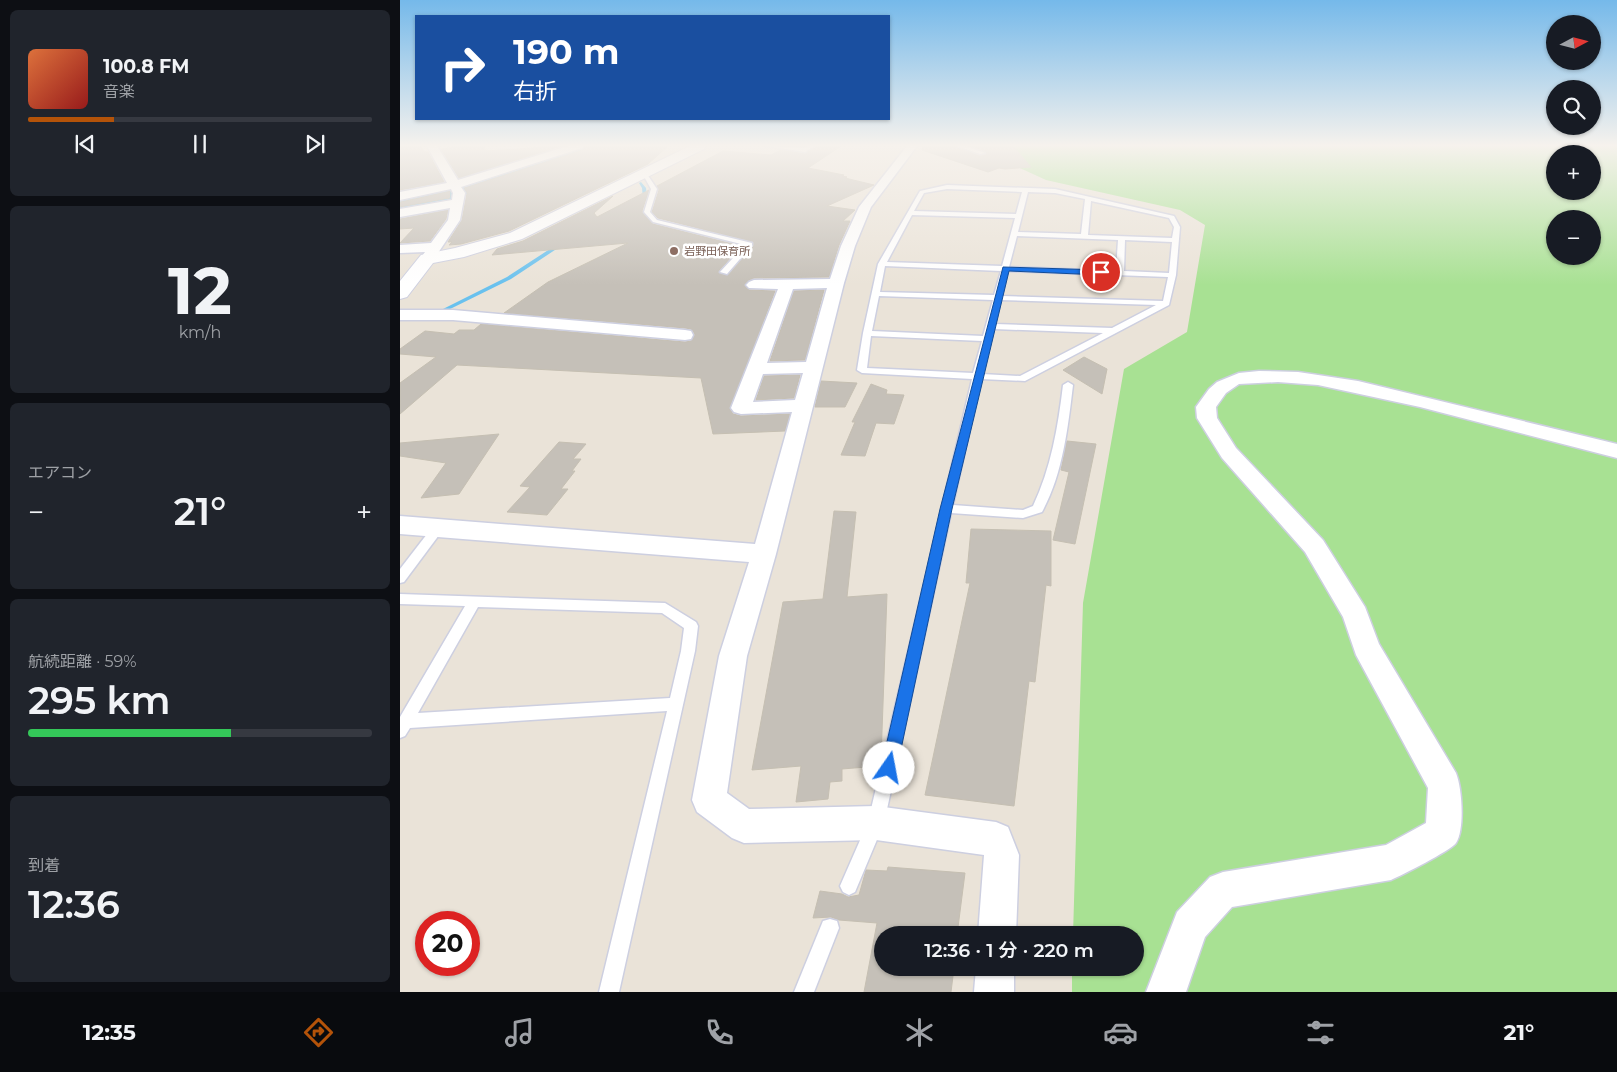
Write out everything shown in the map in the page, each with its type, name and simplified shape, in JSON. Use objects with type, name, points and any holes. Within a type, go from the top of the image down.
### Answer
[{"type":"street","points":[[400,196],[453,192]]},
{"type":"street","points":[[400,213],[456,192]]},
{"type":"street","points":[[400,293],[418,273],[454,220],[457,192]]},
{"type":"street","points":[[400,250],[458,253],[516,236],[605,192]]},
{"type":"street","points":[[876,192],[865,207],[848,246],[836,283],[764,554],[733,656],[709,800],[744,826],[876,823],[996,839],[1002,855],[998,926]]},
{"type":"street","points":[[400,263],[431,253]]},
{"type":"street","points":[[754,285],[836,283]]},
{"type":"street","points":[[787,284],[741,408],[803,406]]},
{"type":"street","points":[[400,314],[453,315],[685,335]]},
{"type":"street","points":[[756,369],[813,367]]},
{"type":"street","points":[[1166,992],[1190,925],[1223,890],[1391,862],[1443,832],[1444,786],[1366,647],[1356,615],[1314,546],[1229,453],[1207,418],[1206,407],[1216,390],[1238,379],[1288,376],[1360,387],[1458,410],[1574,443],[1617,451]]},
{"type":"street","points":[[400,525],[764,554]]},
{"type":"street","points":[[994,992],[995,976]]},
{"type":"lane","points":[[653,192],[647,212],[656,221],[750,244],[724,272]]},
{"type":"lane","points":[[922,192],[882,264],[867,333],[862,370],[1022,379],[1166,303],[1172,275],[1178,227],[1172,217],[1061,192]]},
{"type":"lane","points":[[848,886],[876,823],[946,509],[1025,192]]},
{"type":"lane","points":[[1084,237],[1088,198]]},
{"type":"lane","points":[[910,213],[1019,216]]},
{"type":"lane","points":[[1015,234],[1176,240]]},
{"type":"lane","points":[[1120,273],[1122,238]]},
{"type":"lane","points":[[882,264],[1172,275]]},
{"type":"lane","points":[[876,294],[1166,303]]},
{"type":"lane","points":[[991,326],[1115,331]]},
{"type":"lane","points":[[867,333],[987,339]]},
{"type":"lane","points":[[946,509],[1022,514],[1038,509],[1045,494],[1062,435],[1068,385]]},
{"type":"lane","points":[[400,578],[438,528]]},
{"type":"lane","points":[[400,599],[666,608],[691,626],[688,651],[609,992]]},
{"type":"lane","points":[[403,726],[474,602]]},
{"type":"lane","points":[[403,726],[676,704]]},
{"type":"lane","points":[[804,992],[830,928]]},
{"type":"green space","points":[[1101,192],[1546,192],[1546,200],[1601,200],[1601,192],[1617,192],[1617,992],[1072,992],[1072,976],[1144,976],[1144,926],[1073,926],[1083,603],[1124,369],[1187,332],[1205,225],[1180,210]]},
{"type":"building","points":[[450,192],[450,198],[400,207],[400,202]]},
{"type":"building","points":[[589,192],[509,231],[461,244],[449,245],[452,242],[448,242],[462,220],[467,193]]},
{"type":"building","points":[[645,192],[648,192],[642,211],[653,224],[741,246],[718,272],[728,275],[753,246],[753,242],[658,218],[652,212],[658,192],[858,192],[827,206],[855,210],[843,221],[850,221],[839,245],[829,277],[754,278],[744,285],[749,290],[775,291],[730,409],[733,414],[741,416],[790,414],[785,431],[713,434],[701,378],[457,365],[400,414],[400,383],[436,357],[400,354],[400,349],[425,331],[454,334],[459,330],[474,330],[481,324],[691,341],[695,334],[691,329],[685,328],[504,313],[548,282],[628,243],[492,255],[497,249],[523,241],[613,196],[594,213],[597,217]]},
{"type":"building","points":[[448,210],[446,219],[430,241],[400,243],[414,228],[400,229],[400,219]]},
{"type":"building","points":[[824,290],[805,360],[770,361],[794,291]]},
{"type":"building","points":[[1084,357],[1107,369],[1102,394],[1063,370]]},
{"type":"building","points":[[800,375],[794,398],[756,400],[764,376]]},
{"type":"building","points":[[821,381],[857,383],[845,407],[815,407]]},
{"type":"building","points":[[871,384],[887,390],[886,394],[904,395],[894,424],[876,423],[865,456],[841,455],[855,422],[852,422]]},
{"type":"building","points":[[499,434],[459,494],[421,498],[446,463],[400,456],[400,443]]},
{"type":"building","points":[[1067,441],[1096,444],[1075,544],[1053,540],[1069,472],[1061,470]]},
{"type":"building","points":[[559,442],[586,444],[573,459],[581,459],[572,471],[575,471],[561,489],[568,489],[547,515],[507,512],[530,487],[520,486]]},
{"type":"building","points":[[834,511],[856,512],[847,597],[887,594],[881,759],[878,759],[878,766],[842,769],[842,781],[830,782],[828,799],[796,802],[801,766],[752,770],[783,602],[823,599]]},
{"type":"building","points":[[971,529],[1051,531],[1051,586],[1046,585],[1035,682],[1029,681],[1014,806],[925,795],[970,583],[966,583]]},
{"type":"building","points":[[888,867],[965,873],[958,926],[876,926],[877,923],[839,920],[831,917],[813,918],[820,891],[842,894],[848,897],[859,895],[866,870],[887,871]]},
{"type":"building","points":[[874,939],[874,976],[953,976],[951,992],[864,992]]},
{"type":"waterway","points":[[400,203],[445,192]]},
{"type":"waterway","points":[[641,203],[645,198],[644,192]]},
{"type":"waterway","points":[[442,311],[509,278],[561,244]]},
{"type":"place","name":"岩野田保育所","points":[[674,251]]},
{"type":"route","points":[[889,768],[946,509],[1006,269],[1101,272]]}]
